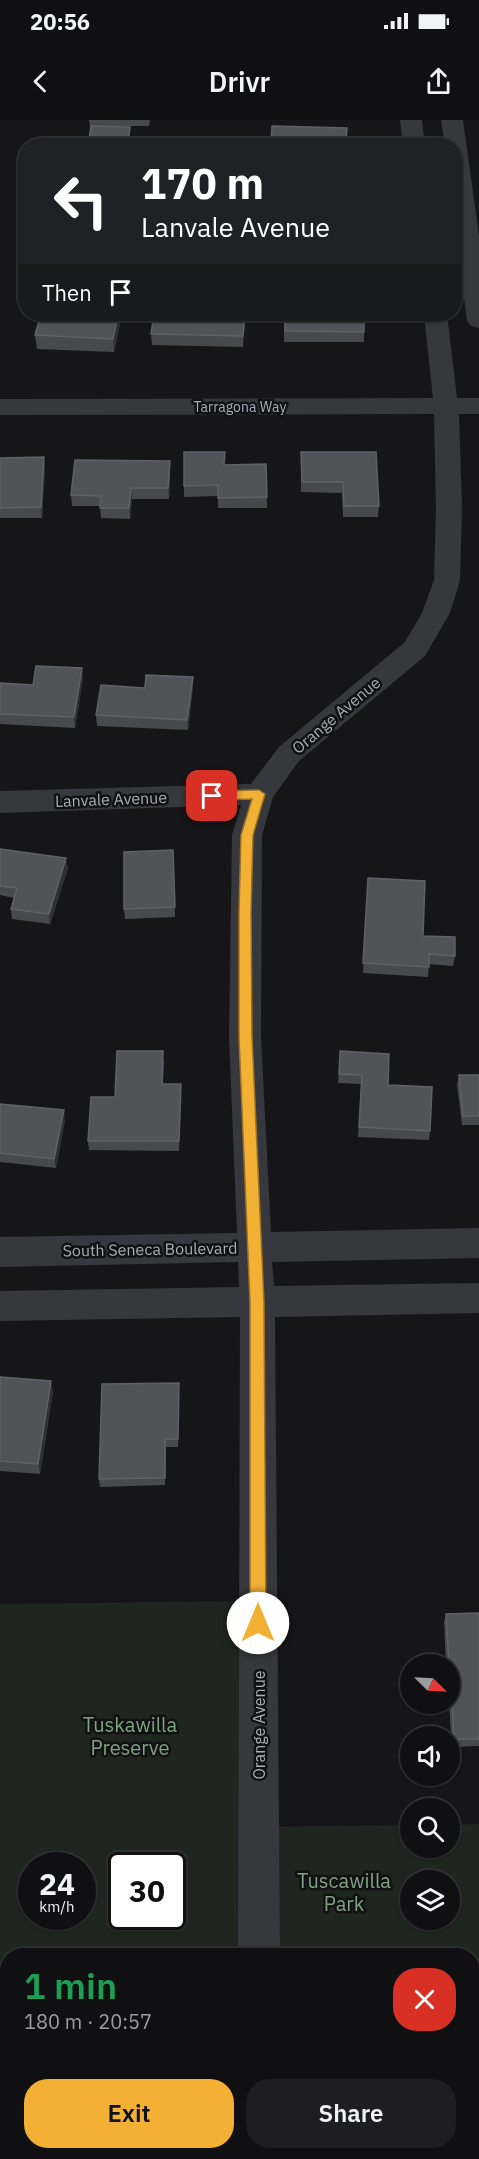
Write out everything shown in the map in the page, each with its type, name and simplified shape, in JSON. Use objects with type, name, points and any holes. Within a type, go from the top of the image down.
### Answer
[{"type":"street","points":[[411,120],[413,138]]},
{"type":"street","points":[[452,120],[453,138]]},
{"type":"street","points":[[462,217],[479,321]]},
{"type":"street","name":"Orange Avenue","points":[[259,1948],[257,1302],[245,1037],[247,835],[259,794],[289,754],[415,649],[436,613],[447,580],[449,508],[446,407],[436,321]]},
{"type":"street","name":"Tarragona Way","points":[[0,407],[479,406]]},
{"type":"street","name":"Lanvale Avenue","points":[[0,802],[259,794]]},
{"type":"street","name":"South Seneca Boulevard","points":[[0,1252],[479,1243]]},
{"type":"street","points":[[0,1306],[479,1298]]},
{"type":"green space","name":"Tuskawilla Preserve","points":[[258,1601],[260,1827],[400,1825],[400,1858],[460,1858],[460,1825],[479,1824],[479,1948],[0,1948],[0,1604]]},
{"type":"building","points":[[91,126],[130,127],[129,138],[89,138]]},
{"type":"building","points":[[272,126],[347,128],[346,138],[271,138]]},
{"type":"building","points":[[39,321],[117,321],[113,339],[35,335]]},
{"type":"building","points":[[153,321],[244,321],[243,336],[151,334]]},
{"type":"building","points":[[285,321],[364,321],[364,332],[285,331]]},
{"type":"building","points":[[184,452],[225,452],[224,465],[266,464],[267,497],[218,498],[218,485],[184,486]]},
{"type":"building","points":[[301,452],[376,452],[379,506],[344,506],[343,482],[302,482]]},
{"type":"building","points":[[44,457],[41,507],[0,508],[0,458]]},
{"type":"building","points":[[75,460],[170,461],[168,488],[131,488],[129,508],[100,508],[101,496],[71,495]]},
{"type":"building","points":[[36,666],[82,668],[74,717],[0,714],[0,683],[33,685]]},
{"type":"building","points":[[146,675],[193,677],[187,720],[96,715],[101,685],[145,688]]},
{"type":"building","points":[[0,849],[66,858],[49,914],[11,909],[17,888],[0,886]]},
{"type":"building","points":[[173,850],[175,907],[124,909],[124,852]]},
{"type":"building","points":[[368,878],[425,881],[423,936],[455,937],[455,956],[429,954],[429,967],[363,963]]},
{"type":"building","points":[[117,1051],[163,1051],[162,1084],[181,1084],[179,1141],[88,1141],[91,1097],[115,1097]]},
{"type":"building","points":[[340,1051],[389,1054],[388,1085],[432,1087],[430,1131],[359,1127],[362,1075],[339,1074]]},
{"type":"building","points":[[459,1075],[479,1075],[479,1116],[463,1116]]},
{"type":"building","points":[[0,1104],[64,1110],[54,1159],[0,1153]]},
{"type":"building","points":[[0,1377],[51,1381],[38,1464],[0,1461]]},
{"type":"building","points":[[179,1383],[178,1439],[165,1439],[165,1478],[99,1479],[102,1384]]},
{"type":"building","points":[[479,1613],[479,1739],[460,1739],[460,1726],[453,1726],[453,1714],[460,1714],[460,1654],[448,1654],[446,1614]]},
{"type":"route","points":[[212,796],[259,794],[247,835],[245,912],[245,1037],[257,1302],[258,1623]]},
{"type":"park label","name":"Tuscawilla Park","points":[[344,1892]]}]
